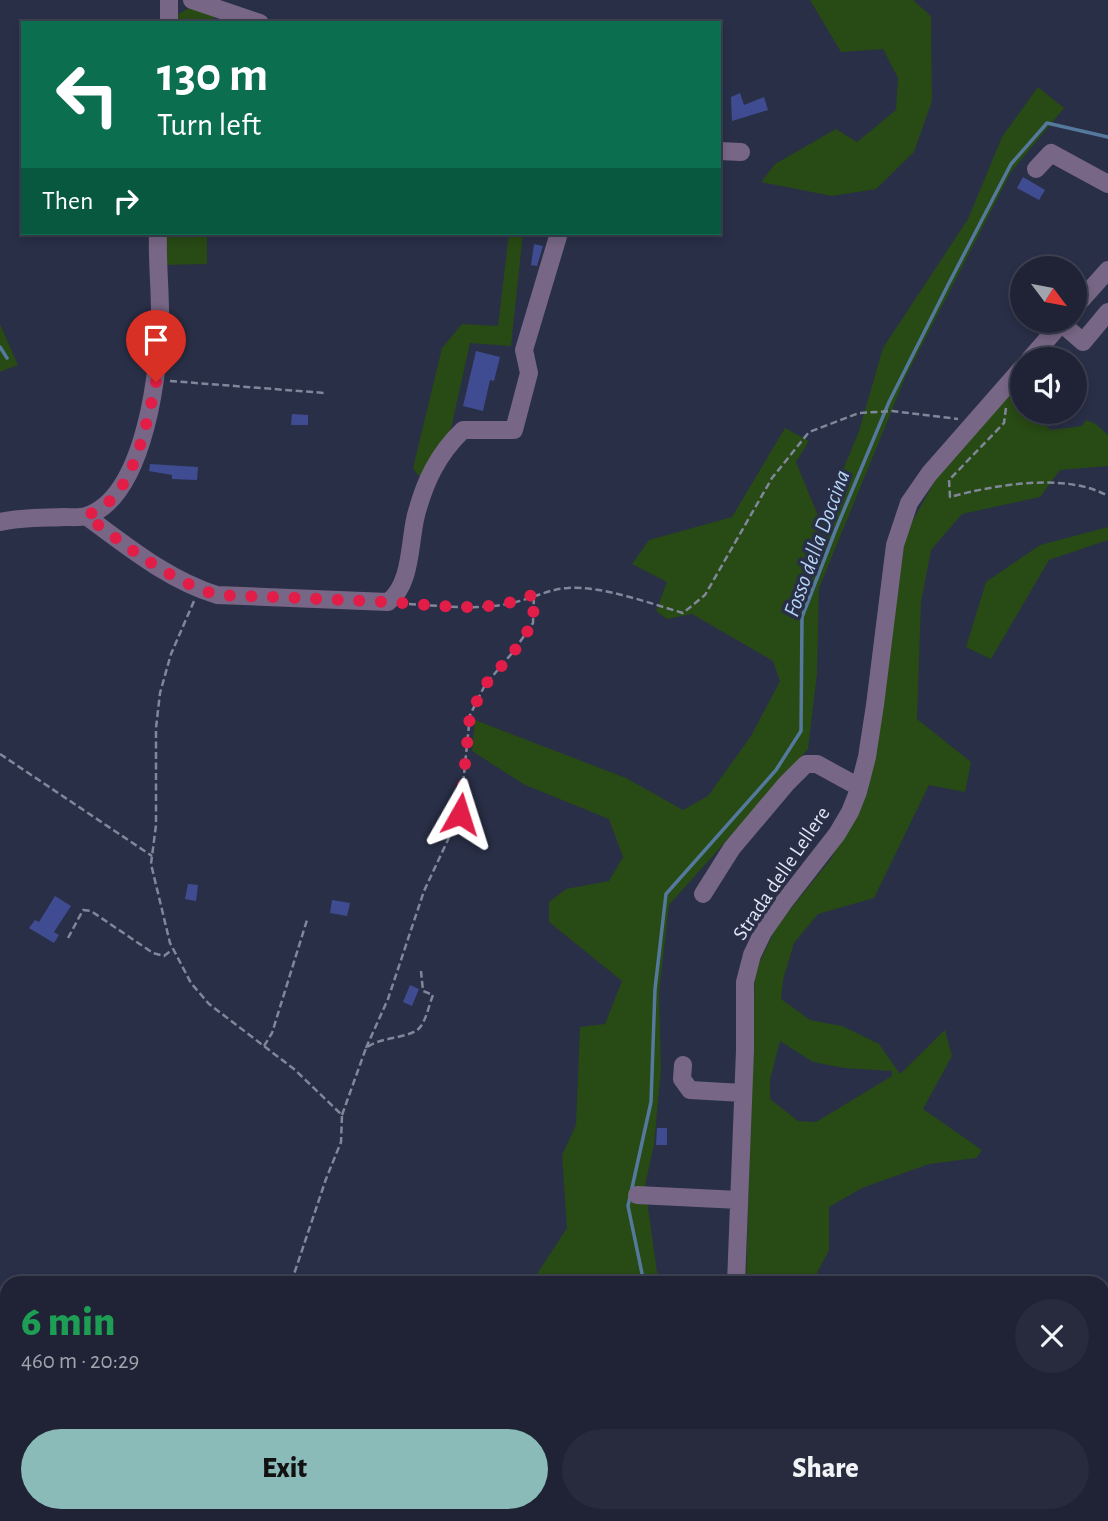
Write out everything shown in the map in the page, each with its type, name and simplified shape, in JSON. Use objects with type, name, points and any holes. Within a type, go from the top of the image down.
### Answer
[{"type":"street","points":[[169,0],[169,21]]},
{"type":"street","points":[[192,0],[254,21]]},
{"type":"street","points":[[721,151],[741,152]]},
{"type":"street","points":[[1037,169],[1051,153],[1108,184]]},
{"type":"street","points":[[0,522],[23,518],[86,516],[107,503],[126,481],[145,428],[156,380],[160,313],[157,260],[159,235]]},
{"type":"street","points":[[86,516],[144,558],[194,588],[217,595],[388,602],[399,594],[416,516],[429,478],[445,447],[463,430],[514,430],[529,373],[524,350],[558,235]]},
{"type":"street","points":[[1087,293],[1108,270]]},
{"type":"street","points":[[1074,333],[1083,342],[1108,312]]},
{"type":"street","points":[[1040,347],[1052,333]]},
{"type":"street","name":"Strada delle Lellere","points":[[736,1276],[745,982],[752,955],[763,932],[784,902],[837,834],[850,812],[859,787],[875,705],[895,545],[901,523],[914,495],[929,474],[1010,382]]},
{"type":"street","points":[[703,894],[732,848],[786,783],[806,764],[817,764],[859,787]]},
{"type":"street","points":[[682,1065],[681,1079],[690,1090],[743,1093]]},
{"type":"street","points":[[637,1195],[739,1200]]},
{"type":"path","points":[[156,380],[325,393]]},
{"type":"path","points":[[995,399],[1006,408],[1004,423],[949,480],[950,497],[1009,484],[1079,485],[1108,496]]},
{"type":"path","points":[[388,602],[473,608],[518,601],[534,594],[569,587],[616,594],[683,613],[705,595],[772,478],[809,432],[859,413],[870,412],[892,411],[964,419]]},
{"type":"path","points":[[194,588],[195,600],[171,654],[160,692],[156,728],[156,825],[152,856],[154,885],[173,949],[191,983],[209,1004],[294,1069],[342,1115]]},
{"type":"path","points":[[293,1276],[341,1142],[342,1115],[366,1048],[388,999],[424,891],[460,814],[470,715],[485,685],[513,653],[533,623],[534,594]]},
{"type":"path","points":[[0,754],[152,856]]},
{"type":"path","points":[[68,938],[83,910],[92,911],[153,953],[164,956],[173,949]]},
{"type":"path","points":[[264,1046],[272,1033],[307,920]]},
{"type":"path","points":[[366,1048],[374,1042],[416,1032],[421,1026],[433,995],[423,991],[421,971]]},
{"type":"green space","points":[[810,0],[913,0],[931,16],[932,101],[914,152],[876,189],[832,196],[761,182],[775,164],[836,129],[857,142],[896,110],[898,78],[883,49],[841,52]]},
{"type":"green space","points":[[189,8],[216,14],[212,21],[178,21],[177,15]]},
{"type":"green space","points":[[1038,87],[1064,108],[1011,172],[905,378],[819,588],[817,673],[808,749],[669,905],[659,993],[661,1069],[654,1144],[645,1186],[660,1276],[529,1276],[537,1274],[567,1228],[562,1155],[576,1125],[580,1027],[605,1024],[622,981],[549,922],[549,902],[566,889],[609,881],[623,857],[609,819],[525,785],[472,751],[475,720],[626,778],[683,810],[708,796],[751,736],[780,681],[773,661],[692,614],[667,619],[656,611],[667,582],[632,564],[649,540],[732,517],[785,428],[809,441],[796,462],[821,523],[859,431],[883,348],[968,219],[1002,137]]},
{"type":"green space","points":[[165,235],[207,235],[207,264],[163,265]]},
{"type":"green space","points":[[509,235],[523,235],[511,346],[470,343],[451,429],[422,480],[413,468],[442,348],[462,324],[498,326]]},
{"type":"green space","points":[[0,324],[18,365],[0,372]]},
{"type":"green space","points":[[1008,395],[1010,424],[1044,424],[1051,430],[1082,426],[1087,424],[1087,420],[1096,424],[1108,435],[1108,466],[1060,470],[1040,497],[962,514],[931,550],[921,602],[917,719],[971,762],[965,792],[929,785],[874,898],[818,914],[794,943],[783,980],[781,999],[810,1020],[842,1026],[879,1044],[900,1074],[945,1030],[952,1056],[923,1109],[982,1150],[976,1158],[929,1164],[862,1188],[829,1207],[829,1250],[816,1276],[746,1276],[755,972],[776,927],[830,860],[868,792],[906,533],[937,477]],"holes":[[[780,1041],[813,1062],[844,1068],[892,1071],[892,1076],[816,1122],[798,1121],[770,1099],[770,1080]]]},
{"type":"green space","points":[[1108,527],[1108,540],[1049,560],[991,659],[966,647],[986,582],[1040,545]]},
{"type":"building","points":[[740,93],[744,105],[764,97],[768,110],[732,121],[731,97]]},
{"type":"building","points":[[1023,177],[1045,190],[1039,200],[1017,188]]},
{"type":"building","points":[[534,244],[543,246],[537,266],[531,265]]},
{"type":"building","points":[[476,351],[500,357],[494,381],[490,380],[483,411],[463,406]]},
{"type":"building","points":[[292,414],[308,415],[308,425],[291,425]]},
{"type":"building","points":[[150,464],[198,467],[197,480],[172,479],[172,475],[149,471]]},
{"type":"building","points":[[188,884],[198,885],[196,901],[185,899]]},
{"type":"building","points":[[55,896],[71,906],[54,932],[59,935],[54,943],[29,928],[35,920],[39,922]]},
{"type":"building","points":[[332,900],[350,903],[347,916],[330,913]]},
{"type":"building","points":[[410,985],[419,989],[412,1006],[403,1002]]},
{"type":"building","points":[[657,1128],[667,1128],[667,1145],[656,1145]]},
{"type":"waterway","name":"Fosso della Doccina","points":[[643,1276],[628,1206],[651,1102],[655,989],[666,894],[776,770],[801,731],[802,617],[889,402],[1011,164],[1047,123],[1108,137]]},
{"type":"waterway","points":[[0,347],[7,358]]},
{"type":"route","points":[[156,382],[145,428],[126,481],[107,503],[86,516],[144,558],[194,588],[217,595],[473,608],[518,601],[534,594],[533,623],[513,653],[485,685],[470,715],[460,814]]}]
